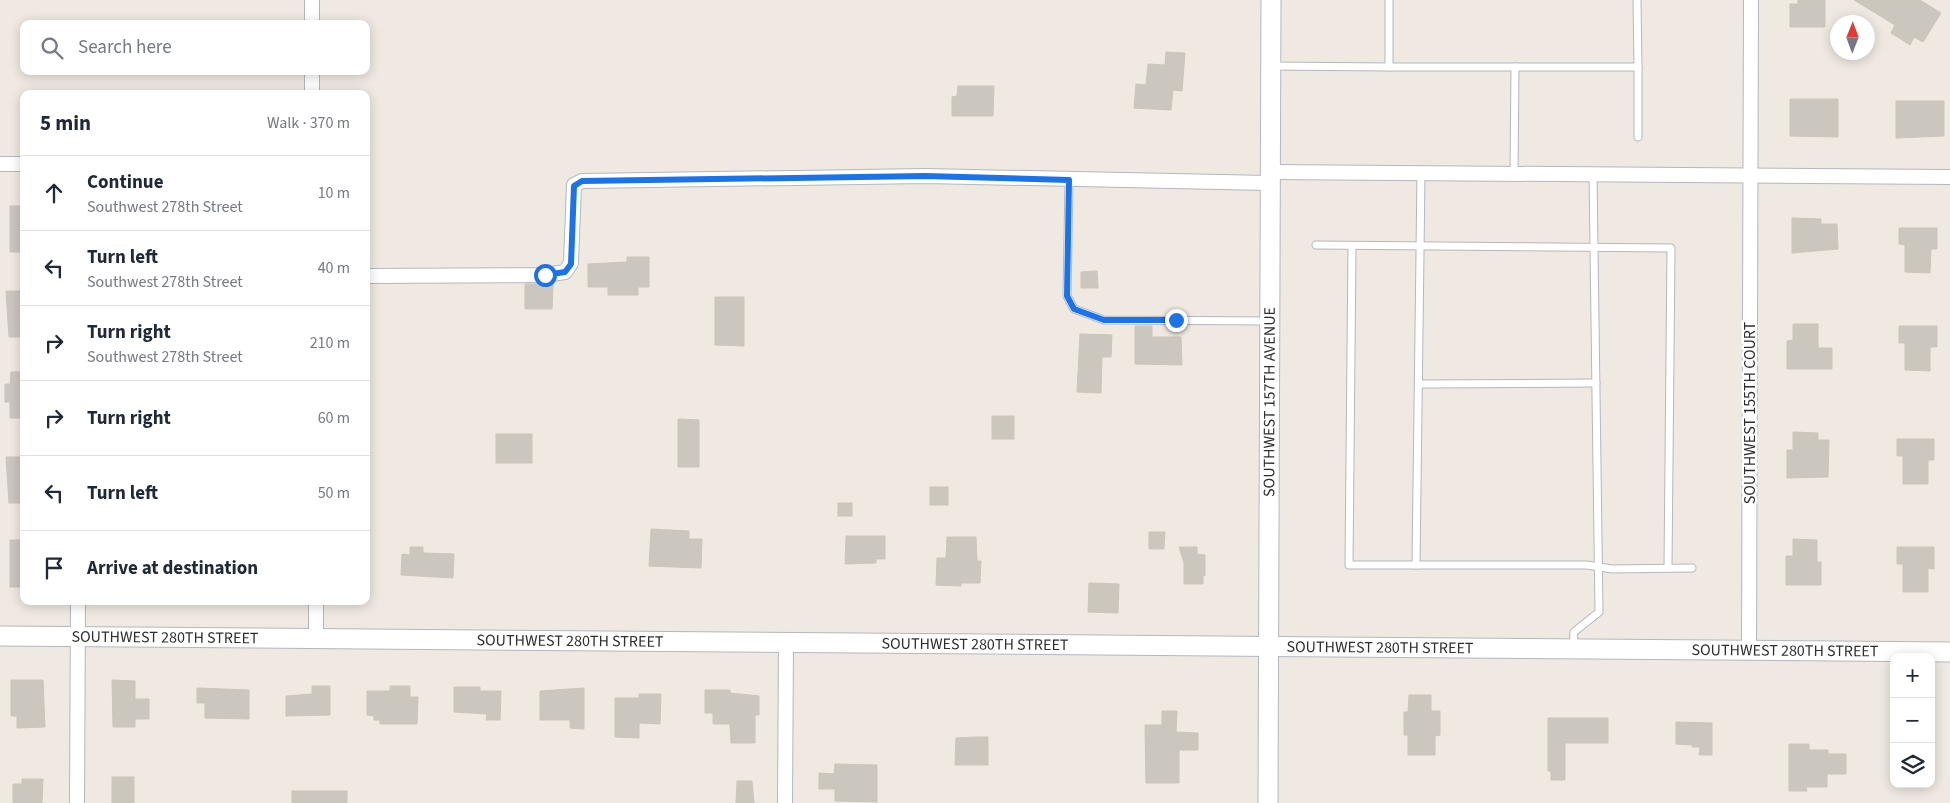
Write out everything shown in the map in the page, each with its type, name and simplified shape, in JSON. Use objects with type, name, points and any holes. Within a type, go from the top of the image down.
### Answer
[{"type":"street","points":[[312,0],[312,20]]},
{"type":"street","name":"SOUTHWEST 157TH AVENUE","points":[[1268,803],[1271,0]]},
{"type":"street","name":"SOUTHWEST 155TH COURT","points":[[1749,650],[1750,0]]},
{"type":"street","points":[[312,75],[312,90]]},
{"type":"street","points":[[0,164],[20,164]]},
{"type":"street","points":[[370,276],[545,275],[565,272],[571,264],[574,186],[582,181],[915,176],[1069,180],[1421,174],[1950,177]]},
{"type":"street","points":[[77,803],[78,605]]},
{"type":"street","points":[[316,605],[316,638]]},
{"type":"street","name":"SOUTHWEST 280TH STREET","points":[[0,636],[786,644],[1950,652]]},
{"type":"street","points":[[785,803],[786,644]]},
{"type":"lane","points":[[1389,67],[1390,0]]},
{"type":"lane","points":[[1637,0],[1638,137]]},
{"type":"lane","points":[[1270,66],[1638,67]]},
{"type":"lane","points":[[1514,67],[1514,174]]},
{"type":"lane","points":[[1416,565],[1421,174]]},
{"type":"lane","points":[[1573,648],[1574,632],[1599,612],[1593,248],[1594,175]]},
{"type":"lane","points":[[1069,180],[1067,296],[1074,309],[1104,320],[1269,321]]},
{"type":"lane","points":[[1316,245],[1671,248],[1668,568]]},
{"type":"lane","points":[[1352,246],[1349,565],[1598,566],[1612,569],[1692,568]]},
{"type":"lane","points":[[1419,384],[1596,384]]},
{"type":"building","points":[[1798,0],[1825,0],[1825,27],[1790,27],[1790,4],[1798,4]]},
{"type":"building","points":[[1854,0],[1920,0],[1941,13],[1923,42],[1914,37],[1910,45],[1891,33],[1895,25]]},
{"type":"building","points":[[1166,52],[1185,53],[1182,91],[1173,90],[1171,110],[1134,108],[1136,84],[1146,85],[1148,64],[1165,65]]},
{"type":"building","points":[[958,86],[994,86],[993,116],[952,116],[952,97],[957,96]]},
{"type":"building","points":[[1790,99],[1838,99],[1838,137],[1790,136]]},
{"type":"building","points":[[1896,101],[1944,101],[1944,136],[1896,138]]},
{"type":"building","points":[[10,206],[20,206],[20,252],[10,252]]},
{"type":"building","points":[[1792,218],[1821,219],[1821,224],[1837,224],[1838,249],[1792,253]]},
{"type":"building","points":[[1899,228],[1937,228],[1937,249],[1931,249],[1930,273],[1905,272],[1905,245],[1899,244]]},
{"type":"building","points":[[627,257],[649,257],[649,287],[638,287],[638,295],[608,295],[608,287],[588,287],[588,264],[627,262]]},
{"type":"building","points":[[1097,271],[1098,288],[1081,288],[1081,272]]},
{"type":"building","points":[[525,284],[553,284],[552,309],[525,309]]},
{"type":"building","points":[[6,291],[20,291],[20,337],[9,337]]},
{"type":"building","points":[[715,297],[744,297],[744,346],[715,345]]},
{"type":"building","points":[[1793,324],[1818,324],[1818,348],[1832,348],[1832,369],[1787,369],[1787,341],[1793,340]]},
{"type":"building","points":[[1135,326],[1152,326],[1152,337],[1181,337],[1182,365],[1135,364]]},
{"type":"building","points":[[1899,326],[1937,326],[1937,347],[1930,347],[1930,371],[1905,370],[1905,343],[1899,343]]},
{"type":"building","points":[[1080,334],[1112,335],[1111,357],[1102,357],[1101,393],[1077,392]]},
{"type":"building","points":[[11,372],[20,372],[20,418],[10,418],[10,402],[5,402],[5,384],[10,384]]},
{"type":"building","points":[[992,416],[1014,416],[1014,439],[992,439]]},
{"type":"building","points":[[678,419],[699,420],[699,467],[678,467]]},
{"type":"building","points":[[1793,432],[1818,433],[1818,440],[1829,440],[1828,477],[1787,478],[1787,450],[1793,450]]},
{"type":"building","points":[[496,434],[532,434],[532,463],[496,463]]},
{"type":"building","points":[[1897,439],[1934,439],[1934,460],[1928,460],[1928,484],[1903,484],[1903,456],[1897,456]]},
{"type":"building","points":[[6,457],[20,457],[20,503],[9,503]]},
{"type":"building","points":[[930,487],[948,487],[948,505],[930,505]]},
{"type":"building","points":[[838,503],[852,503],[852,516],[838,516]]},
{"type":"building","points":[[651,529],[689,531],[689,539],[702,539],[701,568],[649,566]]},
{"type":"building","points":[[1149,532],[1165,532],[1164,549],[1149,549]]},
{"type":"building","points":[[846,536],[885,536],[885,559],[876,559],[876,563],[845,564]]},
{"type":"building","points":[[947,537],[976,537],[977,561],[981,561],[980,583],[961,583],[961,586],[936,585],[937,558],[946,558]]},
{"type":"building","points":[[1793,539],[1817,540],[1817,562],[1821,562],[1821,585],[1786,585],[1786,556],[1793,556]]},
{"type":"building","points":[[10,540],[20,540],[20,587],[10,587]]},
{"type":"building","points":[[410,547],[423,547],[423,553],[454,554],[453,578],[401,575],[402,554],[410,555]]},
{"type":"building","points":[[1179,547],[1197,547],[1197,554],[1205,555],[1203,584],[1184,584],[1184,563]]},
{"type":"building","points":[[1897,547],[1934,547],[1934,569],[1928,568],[1928,592],[1903,592],[1903,564],[1897,564]]},
{"type":"building","points":[[1089,583],[1119,584],[1118,613],[1088,612]]},
{"type":"building","points":[[11,680],[43,680],[45,727],[17,728],[17,716],[11,716]]},
{"type":"building","points":[[112,680],[135,681],[135,699],[149,699],[149,719],[135,719],[135,727],[113,727]]},
{"type":"building","points":[[312,686],[330,686],[330,715],[286,716],[286,696],[312,694]]},
{"type":"building","points":[[390,686],[410,686],[410,697],[418,697],[417,724],[380,724],[380,720],[374,720],[374,716],[367,715],[367,691],[390,691]]},
{"type":"building","points":[[454,687],[480,687],[480,691],[501,691],[500,720],[486,720],[487,714],[454,712]]},
{"type":"building","points":[[197,688],[249,690],[249,719],[205,718],[205,703],[197,703]]},
{"type":"building","points":[[584,688],[584,729],[570,728],[570,720],[540,720],[540,691]]},
{"type":"building","points":[[705,690],[730,690],[730,693],[759,696],[759,715],[755,715],[755,743],[731,743],[730,724],[713,724],[713,713],[705,713]]},
{"type":"building","points":[[639,694],[661,694],[660,724],[639,723],[639,738],[615,737],[615,698],[639,698]]},
{"type":"building","points":[[1409,695],[1431,695],[1431,711],[1440,711],[1440,735],[1435,736],[1435,755],[1408,755],[1408,735],[1404,735],[1404,712],[1408,712]]},
{"type":"building","points":[[1162,711],[1177,711],[1176,732],[1198,733],[1198,750],[1179,750],[1179,783],[1146,783],[1145,725],[1162,725]]},
{"type":"building","points":[[1548,718],[1608,718],[1608,743],[1565,743],[1565,780],[1551,780],[1551,771],[1548,771]]},
{"type":"building","points":[[1676,722],[1712,723],[1712,755],[1699,755],[1700,747],[1676,744]]},
{"type":"building","points":[[988,737],[988,765],[955,765],[956,738]]},
{"type":"building","points":[[1789,744],[1809,744],[1809,750],[1828,750],[1828,754],[1846,754],[1846,774],[1827,774],[1827,787],[1806,787],[1807,791],[1789,791]]},
{"type":"building","points":[[835,764],[877,765],[877,802],[835,801],[835,789],[819,789],[819,773],[834,774]]},
{"type":"building","points":[[112,777],[134,777],[134,803],[112,803]]},
{"type":"building","points":[[22,779],[43,779],[42,803],[13,803],[13,784],[22,784]]},
{"type":"building","points":[[737,781],[752,781],[754,803],[736,803]]},
{"type":"building","points":[[292,791],[347,791],[347,803],[292,803]]},
{"type":"route","points":[[545,275],[565,272],[571,264],[572,201],[574,186],[582,181],[925,176],[1069,180],[1067,296],[1074,309],[1088,316],[1104,320],[1176,320]]}]
